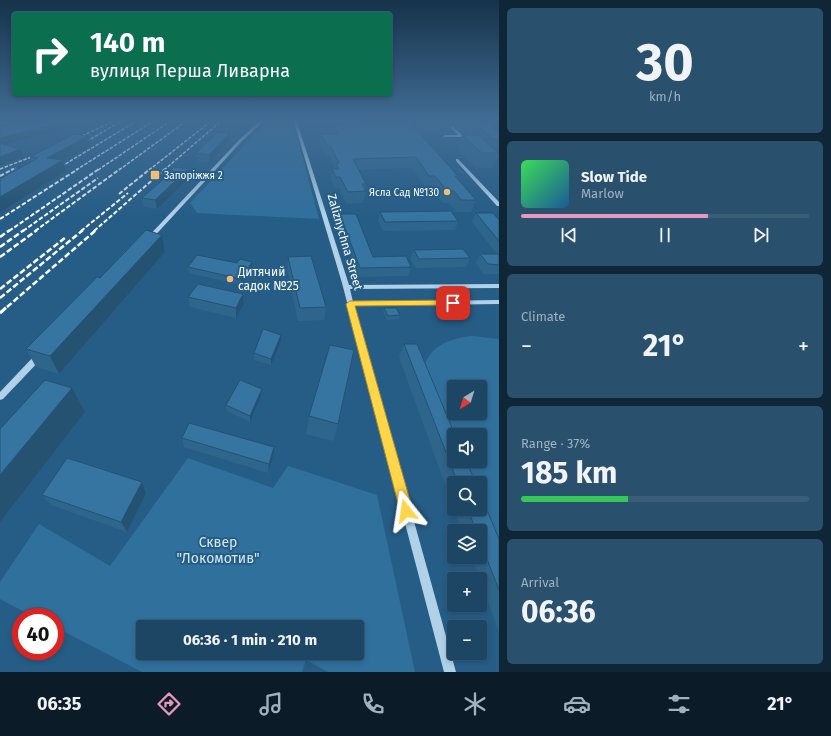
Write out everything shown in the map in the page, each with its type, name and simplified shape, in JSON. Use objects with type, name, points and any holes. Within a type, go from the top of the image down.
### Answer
[{"type":"street","points":[[143,245],[229,153]]},
{"type":"street","name":"Zaliznychna Street","points":[[306,153],[346,287],[450,672]]},
{"type":"street","points":[[457,160],[499,205]]},
{"type":"street","points":[[346,287],[499,286]]},
{"type":"street","points":[[350,304],[499,302]]},
{"type":"street","points":[[0,397],[45,350]]},
{"type":"green space","points":[[237,153],[301,153],[319,219],[197,213],[190,203]]},
{"type":"green space","points":[[471,336],[499,339],[499,568],[487,531],[487,524],[485,524],[482,516],[487,516],[487,476],[462,476],[459,468],[487,468],[487,428],[451,428],[423,370],[430,355],[435,349],[455,339]]},
{"type":"green space","name":"Сквер \"Локомотив\"","points":[[188,458],[273,488],[288,466],[377,495],[415,672],[328,672],[306,660],[302,672],[142,672],[64,632],[64,608],[17,608],[0,599],[0,582],[39,524],[110,566]]},
{"type":"building","points":[[0,153],[9,153],[0,157]]},
{"type":"building","points":[[37,153],[56,153],[47,158],[63,160],[0,197],[0,179],[38,158],[30,157]]},
{"type":"building","points":[[198,153],[211,153],[209,155]]},
{"type":"building","points":[[334,153],[437,153],[458,176],[455,176],[476,200],[461,200],[454,191],[447,191],[435,176],[429,176],[416,157],[353,159],[366,184],[362,184],[366,191],[348,192],[340,177],[336,177],[332,169],[339,169],[336,164],[339,163]]},
{"type":"building","points":[[174,167],[188,169],[155,200],[142,198],[166,177],[164,177]]},
{"type":"building","points":[[451,211],[458,221],[385,222],[380,212]]},
{"type":"building","points":[[476,213],[493,213],[499,220],[499,241]]},
{"type":"building","points":[[340,214],[356,214],[373,257],[406,256],[411,267],[360,268]]},
{"type":"building","points":[[146,230],[162,235],[50,356],[26,349],[97,277],[100,278]]},
{"type":"building","points":[[463,249],[470,258],[419,259],[414,250]]},
{"type":"building","points":[[480,254],[499,254],[499,265],[488,264]]},
{"type":"building","points":[[197,255],[237,263],[240,259],[252,262],[241,279],[188,267]]},
{"type":"building","points":[[311,256],[326,307],[300,308],[288,257]]},
{"type":"building","points":[[198,284],[243,294],[236,308],[188,297]]},
{"type":"building","points":[[384,308],[396,308],[400,315],[388,316]]},
{"type":"building","points":[[263,329],[281,335],[271,359],[254,353]]},
{"type":"building","points":[[404,344],[417,344],[447,416],[447,420],[449,420],[452,428],[447,428],[447,455]]},
{"type":"building","points":[[330,345],[354,350],[338,424],[309,416]]},
{"type":"building","points":[[45,380],[72,388],[0,475],[0,429]]},
{"type":"building","points":[[240,380],[262,389],[250,416],[226,405]]},
{"type":"building","points":[[189,423],[274,447],[269,464],[182,438]]},
{"type":"building","points":[[67,458],[142,482],[121,522],[42,495]]},
{"type":"building","points":[[452,468],[469,468],[473,476],[455,476]]},
{"type":"building","points":[[487,510],[499,539],[499,590],[487,559],[487,524],[473,524],[471,516],[487,516]]},
{"type":"railway","points":[[57,169],[83,153]]},
{"type":"railway","points":[[76,170],[102,153]]},
{"type":"railway","points":[[98,170],[123,153]]},
{"type":"railway","points":[[119,170],[142,153]]},
{"type":"railway","points":[[149,170],[170,153]]},
{"type":"railway","points":[[164,170],[183,153]]},
{"type":"railway","points":[[0,169],[39,154]]},
{"type":"railway","points":[[12,170],[16,168]]},
{"type":"railway","points":[[0,219],[78,169]]},
{"type":"railway","points":[[9,231],[99,169]]},
{"type":"railway","points":[[35,231],[120,169]]},
{"type":"railway","points":[[119,194],[150,169]]},
{"type":"railway","points":[[94,231],[165,169]]},
{"type":"railway","points":[[0,176],[12,170]]},
{"type":"railway","points":[[23,231],[98,178]]},
{"type":"railway","points":[[81,231],[128,193]]},
{"type":"railway","points":[[0,237],[10,230]]},
{"type":"railway","points":[[0,247],[24,230]]},
{"type":"railway","points":[[0,257],[37,230]]},
{"type":"railway","points":[[0,298],[83,230]]},
{"type":"railway","points":[[7,307],[96,230]]},
{"type":"railway","points":[[0,289],[66,237]]},
{"type":"railway","points":[[0,313],[8,306]]},
{"type":"place","name":"Запоріжжя 2","points":[[155,175]]},
{"type":"place","name":"Ясла Сад №130","points":[[447,192]]},
{"type":"place","name":"Дитячий садок №25","points":[[230,279]]},
{"type":"route","points":[[406,511],[350,304],[453,303]]}]
